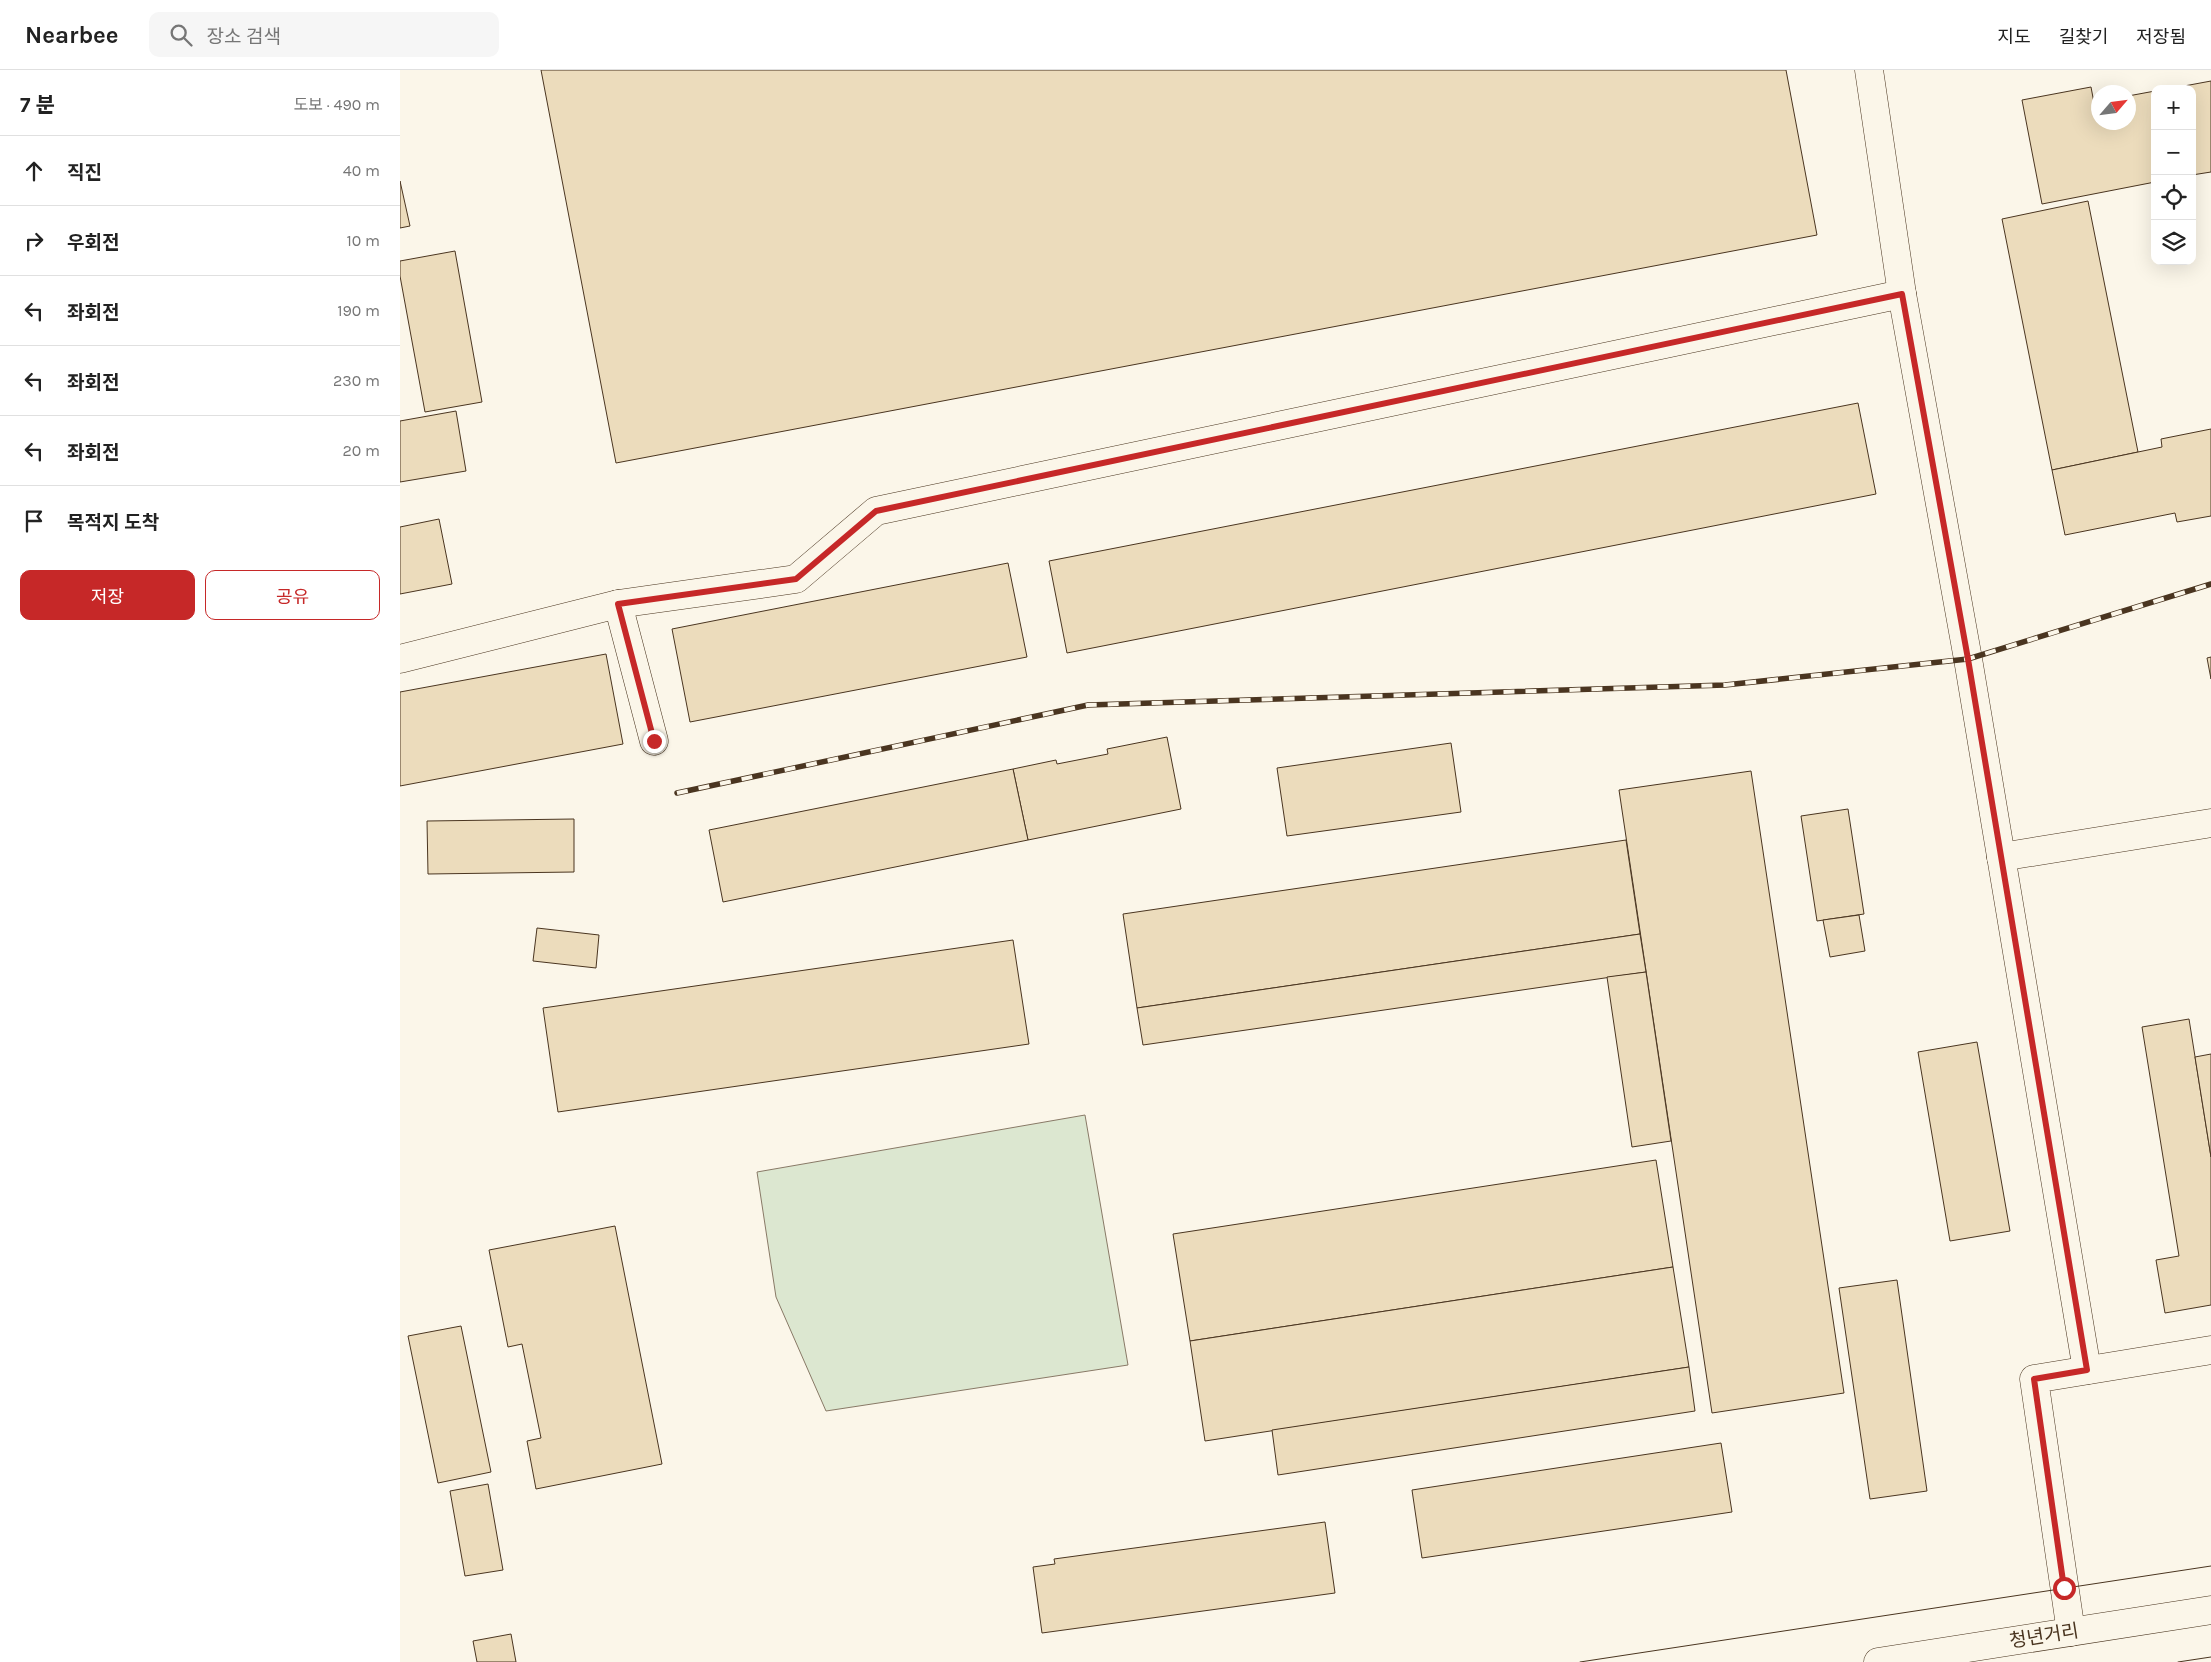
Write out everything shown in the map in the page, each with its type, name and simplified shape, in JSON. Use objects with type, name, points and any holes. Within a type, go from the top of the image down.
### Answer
[{"type":"main road","points":[[1869,70],[1902,294],[1968,659],[2087,1370]]},
{"type":"main road","points":[[400,659],[618,604],[796,579],[876,511],[1902,294]]},
{"type":"main road","points":[[618,604],[654,741]]},
{"type":"main road","points":[[2001,857],[2211,822]]},
{"type":"main road","points":[[2071,1632],[2034,1379],[2211,1350]]},
{"type":"main road","name":"청년거리","points":[[1878,1662],[1942,1657],[2071,1632],[2211,1610]]},
{"type":"green space","points":[[1085,1115],[1128,1365],[826,1411],[776,1297],[757,1172]]},
{"type":"building","points":[[541,70],[1786,70],[1817,235],[616,463]]},
{"type":"building","points":[[2211,81],[2211,172],[2196,174],[2196,85],[2190,85]]},
{"type":"building","points":[[2091,87],[2091,130],[2136,130],[2136,95],[2151,92],[2151,183],[2042,204],[2022,100]]},
{"type":"building","points":[[400,181],[410,226],[400,228]]},
{"type":"building","points":[[2088,201],[2138,452],[2052,470],[2002,219]]},
{"type":"building","points":[[455,251],[482,402],[425,412],[400,276],[400,261]]},
{"type":"building","points":[[1858,403],[1876,494],[1067,653],[1049,561]]},
{"type":"building","points":[[456,411],[466,471],[400,482],[400,421]]},
{"type":"building","points":[[2211,429],[2211,516],[2177,522],[2175,513],[2065,535],[2052,470],[2162,447],[2161,439]]},
{"type":"building","points":[[439,519],[452,584],[400,594],[400,527]]},
{"type":"building","points":[[1008,563],[1027,657],[690,722],[672,629]]},
{"type":"building","points":[[606,654],[623,744],[400,786],[400,692]]},
{"type":"building","points":[[2211,657],[2211,679],[2207,658]]},
{"type":"building","points":[[1167,737],[1181,809],[1028,840],[1013,769],[1056,760],[1057,764],[1108,754],[1107,749]]},
{"type":"building","points":[[1451,743],[1461,812],[1287,836],[1277,768]]},
{"type":"building","points":[[1013,769],[1028,840],[723,902],[709,830]]},
{"type":"building","points":[[1751,771],[1844,1393],[1712,1413],[1619,790]]},
{"type":"building","points":[[1848,809],[1864,914],[1817,921],[1801,816]]},
{"type":"building","points":[[574,819],[574,872],[428,874],[427,821]]},
{"type":"building","points":[[1626,840],[1640,934],[1137,1008],[1123,914]]},
{"type":"building","points":[[1859,915],[1865,951],[1830,957],[1823,920]]},
{"type":"building","points":[[537,928],[599,935],[596,968],[533,961]]},
{"type":"building","points":[[1640,934],[1646,972],[1143,1045],[1137,1008]]},
{"type":"building","points":[[1013,940],[1029,1044],[558,1112],[543,1008]]},
{"type":"building","points":[[1646,972],[1671,1141],[1632,1147],[1607,977]]},
{"type":"building","points":[[2189,1019],[2211,1157],[2211,1305],[2165,1313],[2156,1260],[2179,1256],[2142,1027]]},
{"type":"building","points":[[1977,1042],[2010,1231],[1950,1241],[1918,1052]]},
{"type":"building","points":[[2211,1054],[2211,1157],[2195,1057]]},
{"type":"building","points":[[1656,1160],[1673,1267],[1190,1341],[1173,1234]]},
{"type":"building","points":[[615,1226],[662,1464],[536,1489],[527,1441],[541,1438],[522,1344],[508,1347],[489,1250]]},
{"type":"building","points":[[1673,1267],[1689,1367],[1205,1441],[1190,1341]]},
{"type":"building","points":[[1897,1280],[1927,1491],[1870,1499],[1839,1288]]},
{"type":"building","points":[[461,1326],[491,1472],[438,1483],[408,1336]]},
{"type":"building","points":[[1689,1367],[1695,1411],[1278,1475],[1272,1430]]},
{"type":"building","points":[[1721,1443],[1732,1512],[1422,1558],[1412,1490]]},
{"type":"building","points":[[488,1484],[503,1570],[465,1576],[450,1491]]},
{"type":"building","points":[[1325,1522],[1335,1593],[1042,1633],[1033,1567],[1055,1564],[1054,1559]]},
{"type":"building","points":[[511,1634],[516,1662],[477,1662],[473,1641]]},
{"type":"tram line","points":[[1580,1662],[2211,1566]]},
{"type":"tram line","points":[[2178,1662],[2211,1657]]},
{"type":"railway","points":[[677,793],[1088,705],[1725,685],[1968,659],[2211,584]]},
{"type":"route","points":[[654,741],[618,604],[796,579],[876,511],[1902,294],[1968,659],[2087,1370],[2034,1379],[2064,1588]]}]
